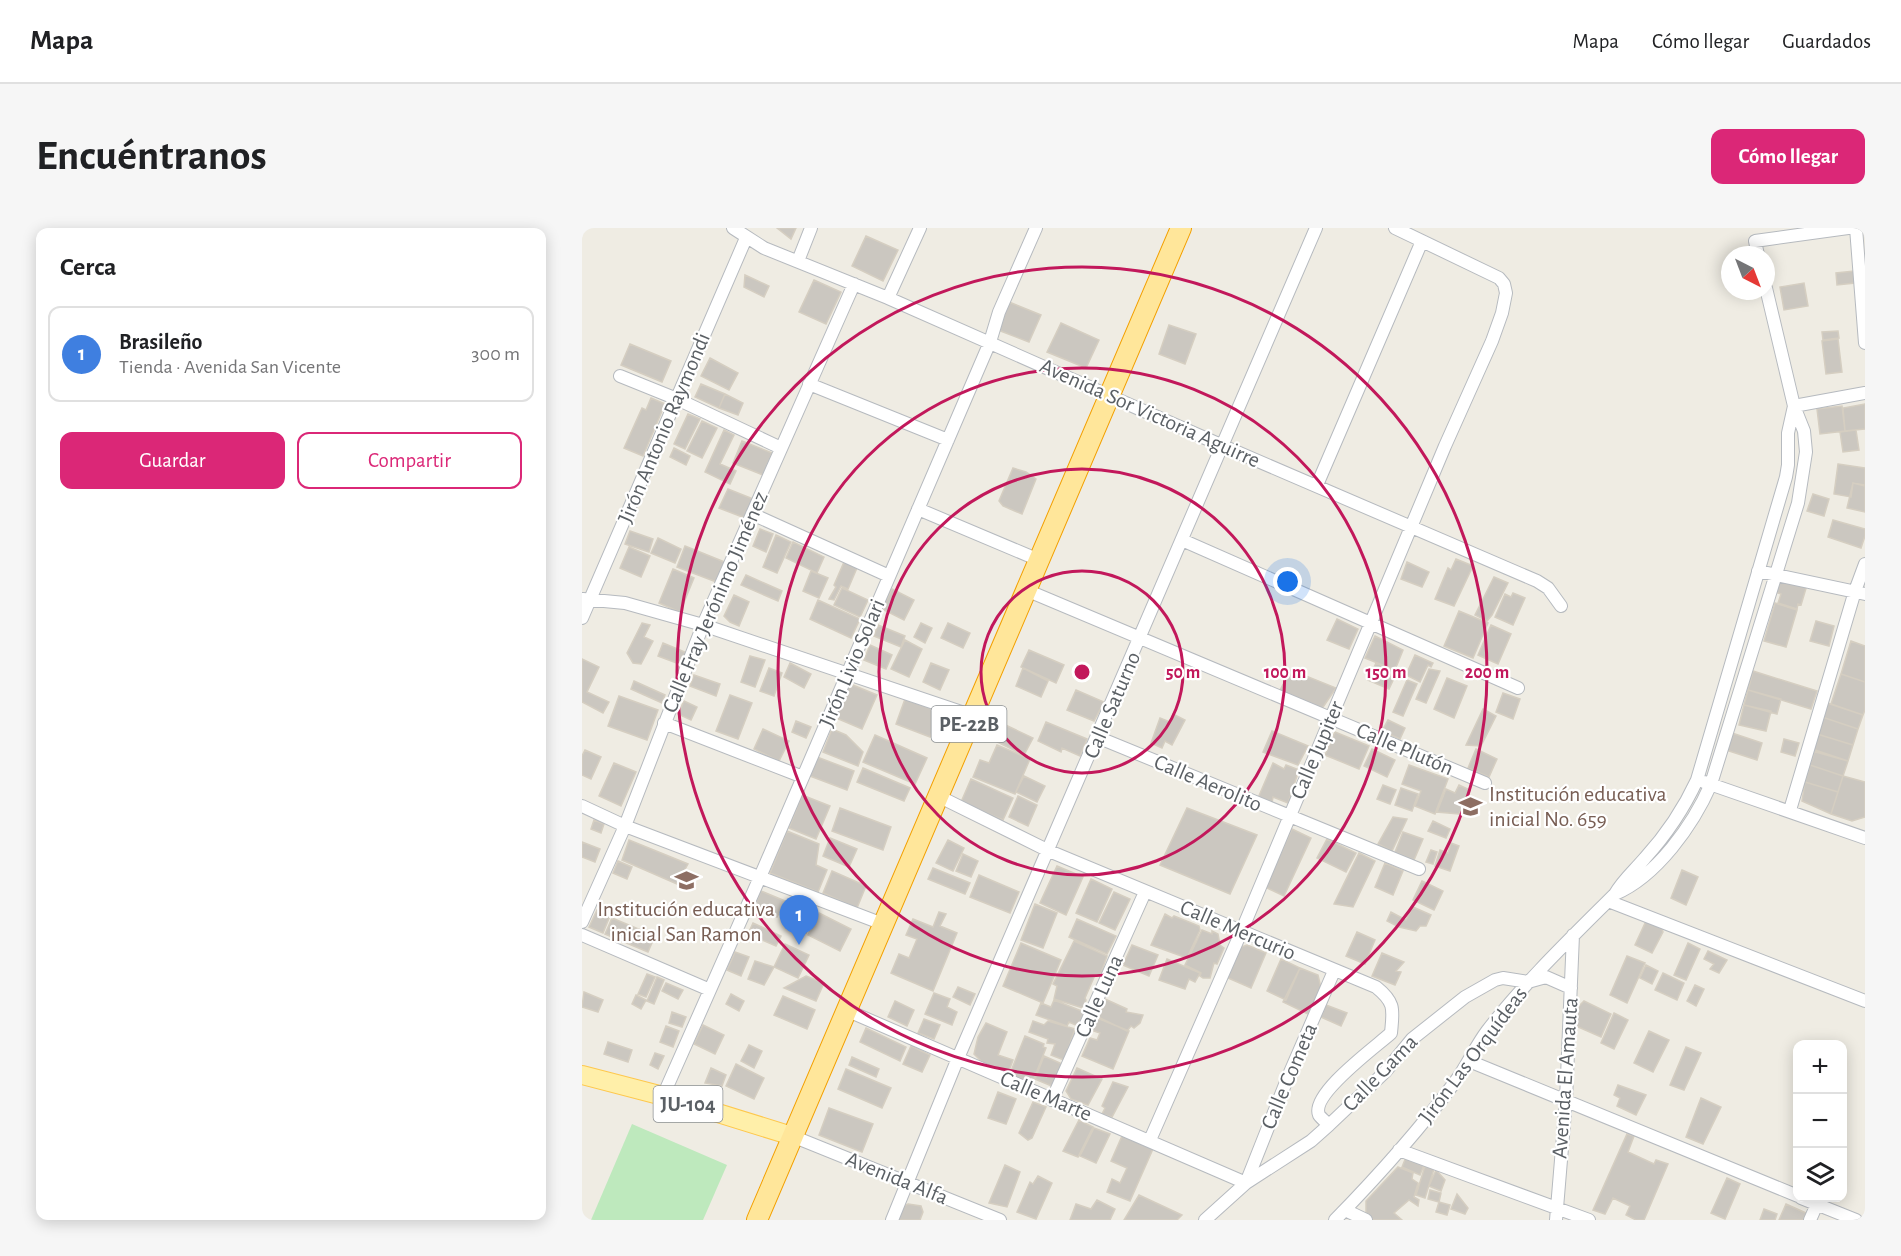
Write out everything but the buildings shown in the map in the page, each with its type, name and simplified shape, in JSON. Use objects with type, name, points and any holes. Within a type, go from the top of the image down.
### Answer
[{"type":"highway","name":"PE-22B","points":[[756,1220],[1181,228]]},
{"type":"main road","name":"JU-104","points":[[582,1075],[663,1096],[792,1136]]},
{"type":"street","name":"Avenida Sor Victoria Aguirre","points":[[733,228],[764,248],[888,298],[1537,581],[1548,588],[1561,606]]},
{"type":"street","points":[[798,261],[811,228]]},
{"type":"street","points":[[888,298],[920,228]]},
{"type":"street","name":"Jirón Livio Solari","points":[[663,1096],[760,878],[990,342],[999,312],[1036,228]]},
{"type":"street","name":"Calle Saturno","points":[[892,1220],[958,1058],[1316,228]]},
{"type":"street","points":[[1317,485],[1422,241],[1395,228]]},
{"type":"street","points":[[1756,246],[1755,241],[1848,228]]},
{"type":"street","points":[[1856,228],[1865,342]]},
{"type":"street","name":"Jirón Antonio Raymondi","points":[[582,618],[585,600],[746,238]]},
{"type":"street","name":"Calle Jupiter","points":[[1150,1140],[1242,930],[1502,313],[1506,293],[1504,284],[1499,278],[1422,241]]},
{"type":"street","name":"Calle Fray Jerónimo Jiménez","points":[[582,922],[625,826],[703,625],[854,284]]},
{"type":"street","points":[[1612,898],[1634,884],[1676,843],[1694,818],[1711,784],[1798,502],[1806,452],[1804,431],[1794,406],[1769,300]]},
{"type":"street","points":[[620,376],[676,399],[781,448]]},
{"type":"street","points":[[809,384],[948,440]]},
{"type":"street","points":[[1794,406],[1865,393]]},
{"type":"street","points":[[1612,898],[1623,881],[1646,858],[1667,831],[1697,780],[1787,471],[1788,433],[1794,406]]},
{"type":"street","points":[[918,509],[1039,560]]},
{"type":"street","points":[[752,514],[889,576]]},
{"type":"street","points":[[1182,540],[1518,688]]},
{"type":"street","points":[[1790,810],[1860,592],[1865,564]]},
{"type":"street","points":[[1758,571],[1777,573],[1860,592]]},
{"type":"street","name":"Calle Plutón","points":[[1026,590],[1485,783]]},
{"type":"street","points":[[585,600],[625,603],[703,625],[972,716]]},
{"type":"street","points":[[664,723],[803,777]]},
{"type":"street","name":"Calle Aerolito","points":[[1098,737],[1419,869]]},
{"type":"street","points":[[1697,780],[1864,836]]},
{"type":"street","name":"Calle Mercurio","points":[[938,796],[1049,851],[1376,987],[1392,1002],[1391,1033],[1326,1091],[1320,1100],[1319,1114],[1329,1125]]},
{"type":"street","points":[[582,806],[625,826],[883,924]]},
{"type":"street","name":"Calle Luna","points":[[1052,1100],[1145,892]]},
{"type":"street","points":[[1612,898],[1865,1001]]},
{"type":"street","name":"Jirón Las Orquídeas","points":[[1335,1220],[1399,1150],[1445,1095],[1485,1033],[1528,982],[1612,898]]},
{"type":"street","points":[[582,935],[710,990]]},
{"type":"street","name":"Avenida El Amauta","points":[[1556,1214],[1566,1100],[1574,935]]},
{"type":"street","name":"Calle Cometa","points":[[1246,1183],[1288,1077],[1334,971]]},
{"type":"street","name":"Calle Gama","points":[[1205,1220],[1246,1183],[1311,1141],[1385,1072],[1412,1039],[1465,997],[1503,978],[1528,982],[1546,976],[1571,988]]},
{"type":"street","name":"Calle Marte","points":[[846,1010],[1246,1183]]},
{"type":"street","points":[[1469,1061],[1793,1195]]},
{"type":"street","name":"Avenida Alfa","points":[[792,1136],[1000,1220]]},
{"type":"street","points":[[1399,1150],[1556,1214],[1589,1220]]},
{"type":"street","points":[[1812,1202],[1856,1220]]},
{"type":"street","points":[[1810,1220],[1817,1204]]},
{"type":"street","points":[[1345,1210],[1366,1220]]},
{"type":"green space","points":[[632,1124],[727,1165],[703,1220],[591,1220]]},
{"type":"place","name":"Institución educativa inicial No. 659","points":[[1471,807]]},
{"type":"place","name":"Institución educativa inicial San Ramon","points":[[686,880]]},
{"type":"place","name":"Brasileño","points":[[799,945]]}]
